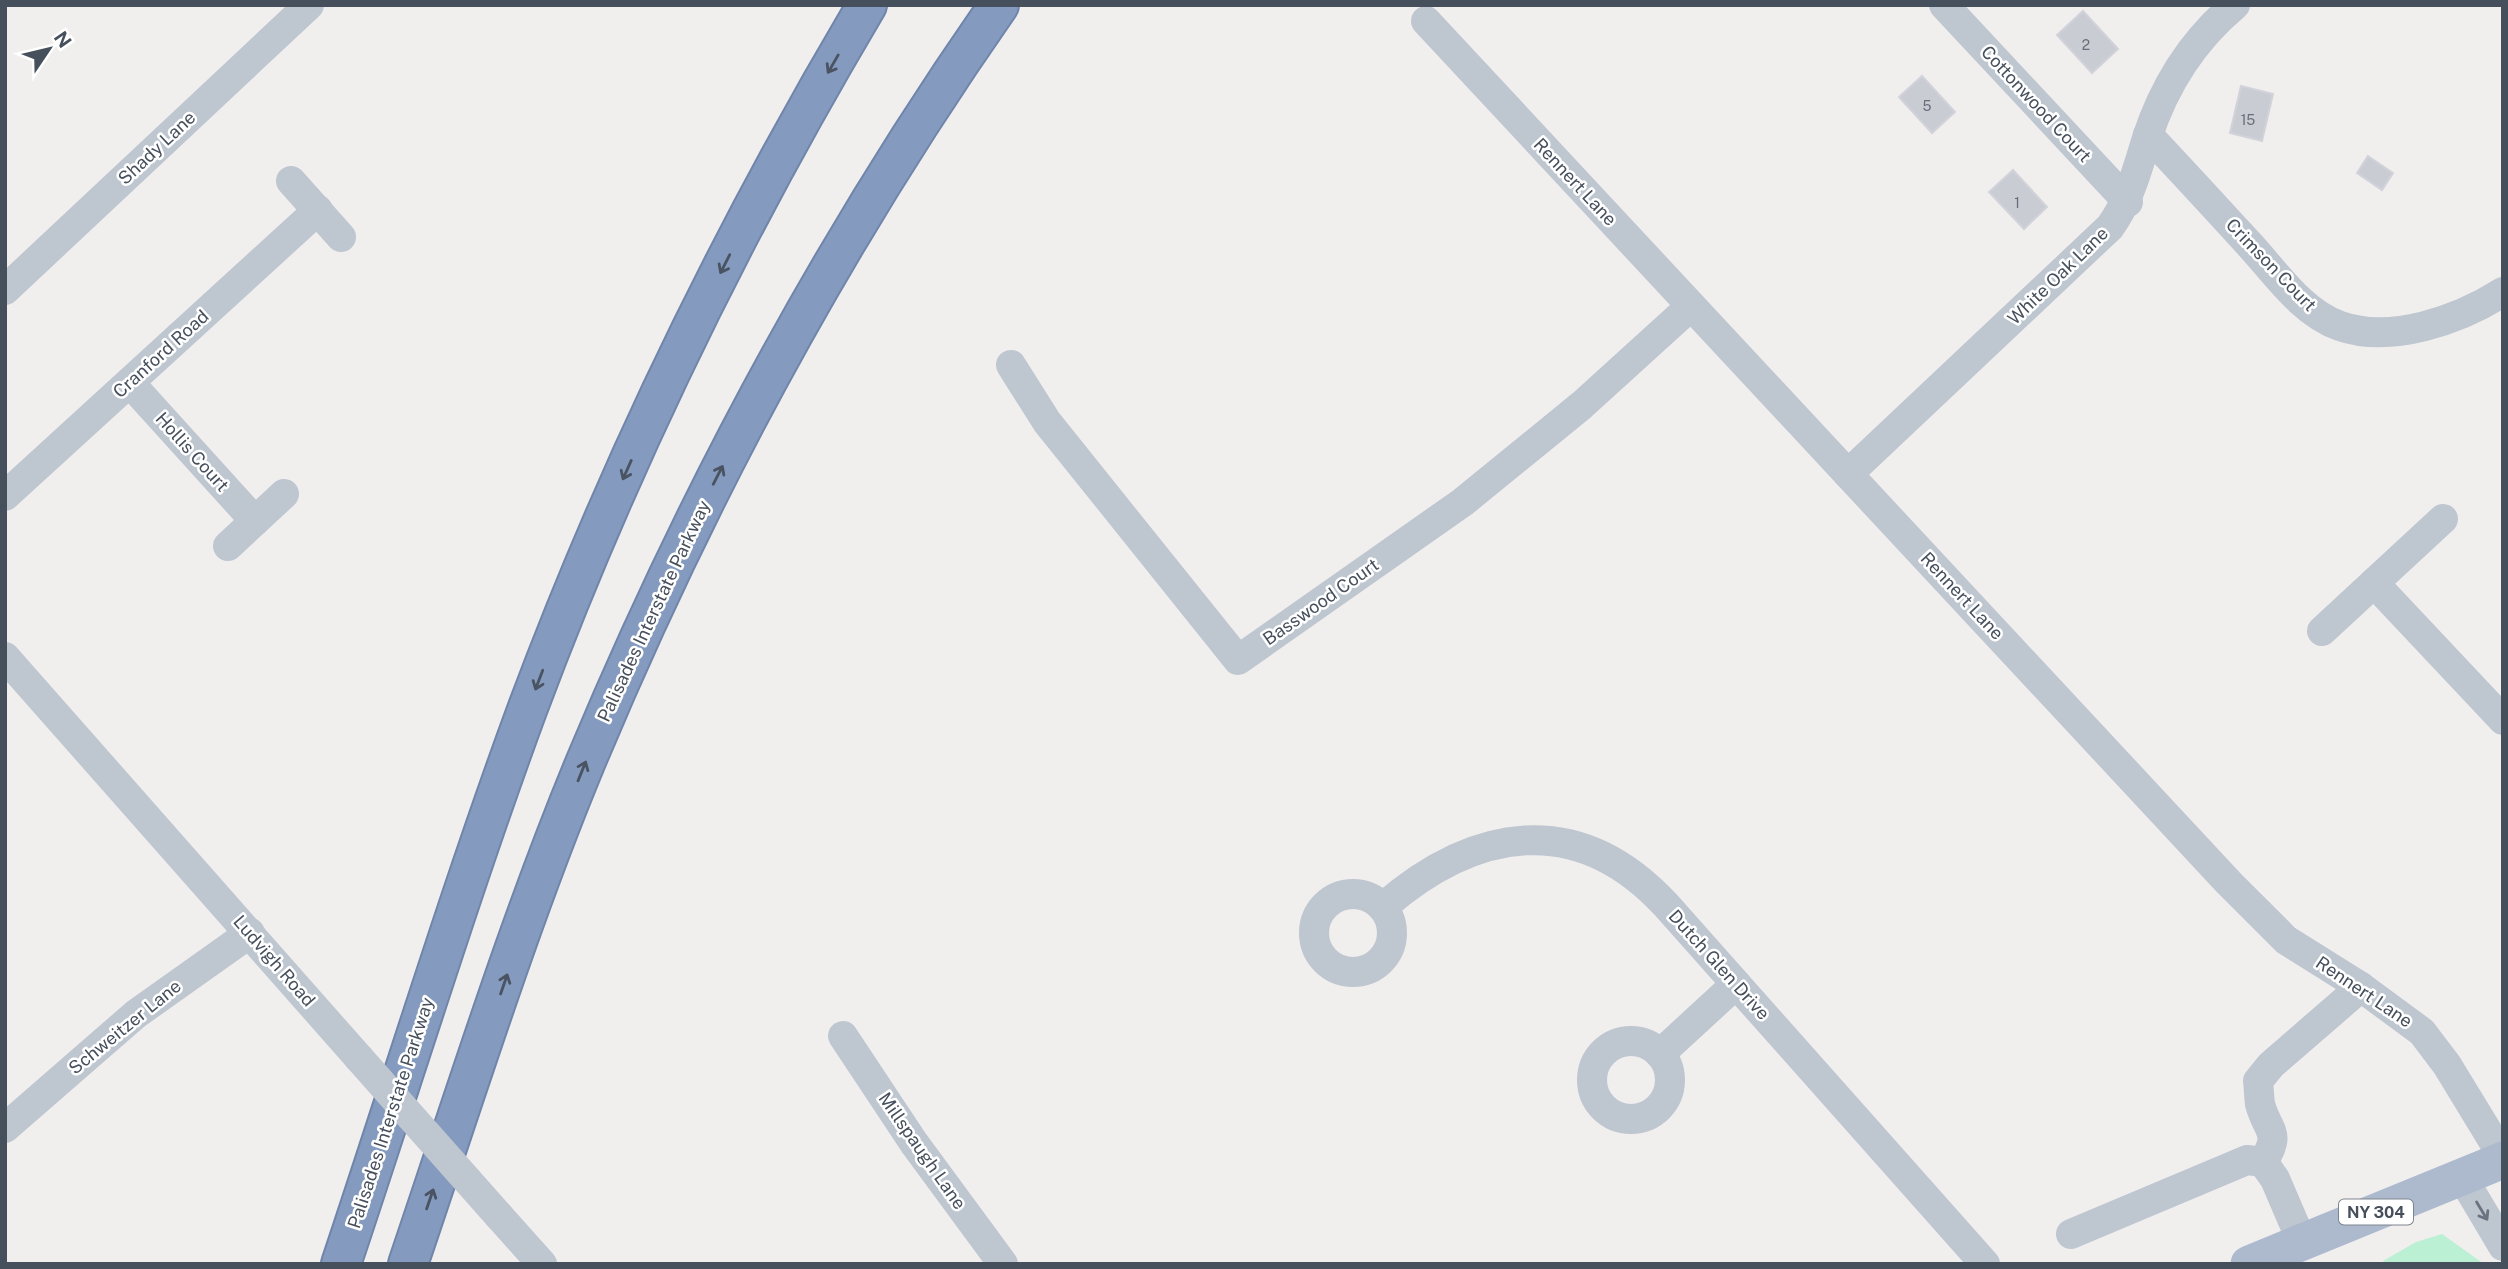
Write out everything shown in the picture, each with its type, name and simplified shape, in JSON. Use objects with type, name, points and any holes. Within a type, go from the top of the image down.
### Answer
[{"type":"highway","name":"Palisades Interstate Parkway","points":[[341,1264],[496,798],[588,557],[654,408],[725,262],[802,118],[867,5]]},
{"type":"highway","name":"Palisades Interstate Parkway","points":[[408,1264],[560,827],[617,690],[678,555],[757,399],[836,259],[920,120],[999,5]]},
{"type":"main road","name":"NY 304","points":[[2249,1264],[2503,1158]]},
{"type":"street","name":"Shady Lane","points":[[5,290],[309,5]]},
{"type":"street","name":"Cottonwood Court","points":[[1944,5],[2128,202]]},
{"type":"street","name":"White Oak Lane","points":[[1848,474],[2090,249],[2128,202],[2148,135],[2180,64],[2211,25],[2235,5]]},
{"type":"street","name":"Rennert Lane","points":[[1426,21],[2286,940],[2361,986],[2422,1032],[2447,1065],[2503,1158]]},
{"type":"street","name":"Crimson Court","points":[[2148,135],[2300,299],[2338,325],[2380,331],[2416,327],[2475,308],[2503,292]]},
{"type":"street","points":[[291,181],[341,237]]},
{"type":"street","name":"Cranford Road","points":[[5,496],[317,211]]},
{"type":"street","name":"Basswood Court","points":[[1011,365],[1047,422],[1238,660],[1463,502],[1582,405],[1691,306]]},
{"type":"street","name":"Hollis Court","points":[[130,383],[255,521]]},
{"type":"street","points":[[228,547],[284,494]]},
{"type":"street","points":[[2322,631],[2443,519]]},
{"type":"street","points":[[2374,583],[2503,720]]},
{"type":"street","name":"Ludvigh Road","points":[[5,657],[542,1264]]},
{"type":"street","name":"Dutch Glen Drive","points":[[1382,907],[1419,877],[1466,851],[1501,842],[1560,843],[1600,855],[1636,877],[1659,898],[1985,1264]]},
{"type":"street","name":"Schweitzer Lane","points":[[5,1128],[136,1014],[250,933]]},
{"type":"street","points":[[1660,1054],[1736,984]]},
{"type":"street","points":[[2263,1161],[2273,1145],[2274,1137],[2260,1105],[2258,1082],[2271,1065],[2361,986]]},
{"type":"street","name":"Millspaugh Lane","points":[[843,1035],[901,1125],[1003,1264]]},
{"type":"street","points":[[2071,1234],[2247,1160],[2263,1161]]},
{"type":"street","points":[[2263,1161],[2275,1179],[2302,1242]]},
{"type":"street","points":[[2462,1177],[2503,1246]]},
{"type":"green space","points":[[2442,1234],[2484,1264],[2385,1264],[2383,1261],[2416,1242]]},
{"type":"building","points":[[2083,11],[2118,49],[2092,73],[2057,35]]},
{"type":"building","points":[[1922,76],[1955,112],[1932,133],[1899,97]]},
{"type":"building","points":[[2241,86],[2273,94],[2262,141],[2230,133]]},
{"type":"building","points":[[2368,156],[2393,173],[2382,190],[2357,173]]},
{"type":"building","points":[[2013,170],[2047,207],[2024,229],[1989,192]]}]
